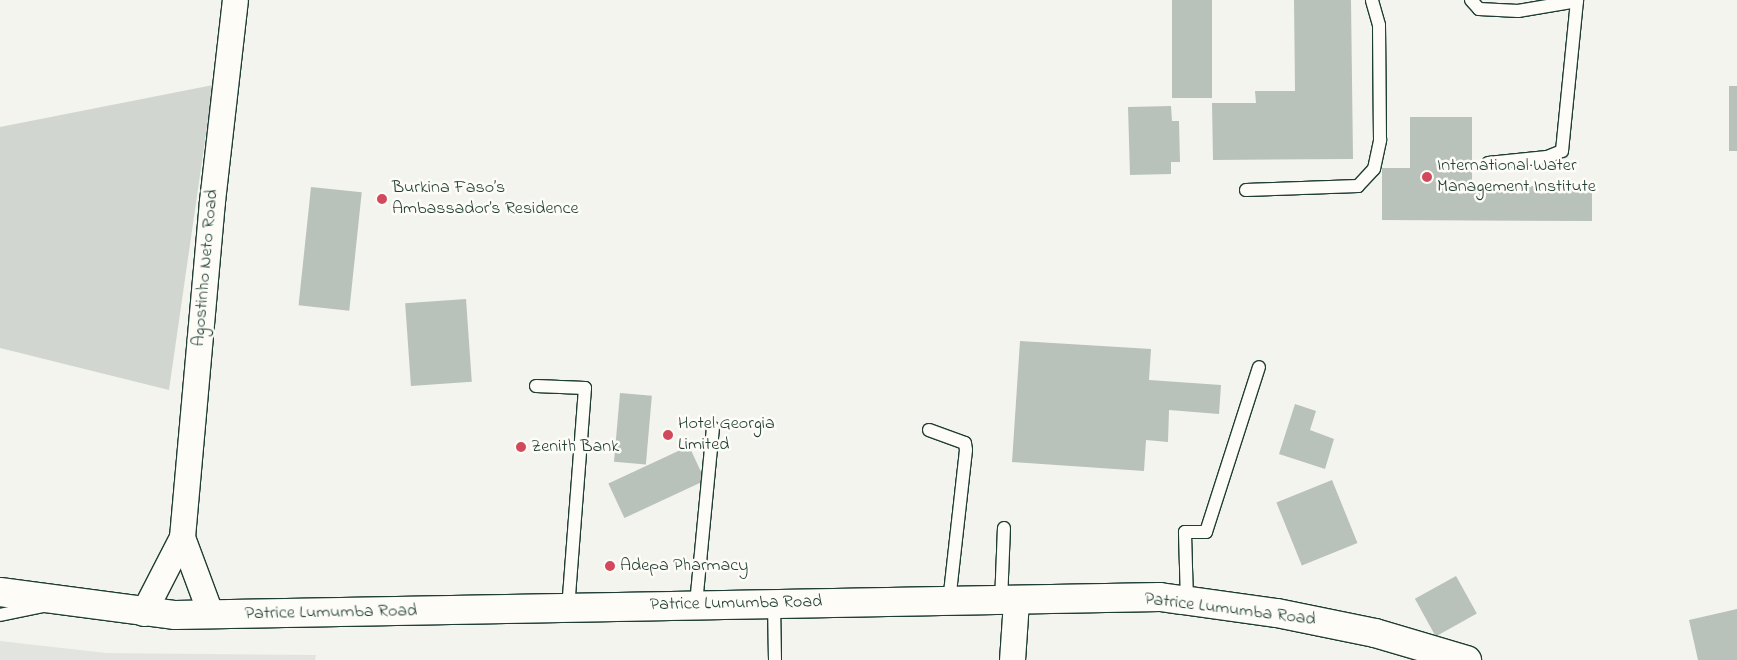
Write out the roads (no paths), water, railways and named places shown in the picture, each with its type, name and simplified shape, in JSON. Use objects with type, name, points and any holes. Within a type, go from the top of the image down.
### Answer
[{"type":"street","name":"Agostinho Neto Road","points":[[143,613],[182,537],[212,201],[235,0]]},
{"type":"street","name":"Agostinho Neto Road","points":[[182,537],[211,615]]},
{"type":"street","name":"Patrice Lumumba Road","points":[[0,592],[143,613],[211,615],[696,604],[1009,602],[1160,597],[1277,613],[1375,633],[1467,660]]},
{"type":"street","points":[[1009,602],[1012,660]]},
{"type":"lane","points":[[1246,190],[1358,186],[1374,169],[1380,140],[1379,25],[1372,0]]},
{"type":"lane","points":[[1471,0],[1478,10],[1518,12],[1577,0],[1562,151],[1548,157],[1488,163]]},
{"type":"lane","points":[[1186,601],[1184,532],[1206,532],[1259,366]]},
{"type":"lane","points":[[536,386],[585,388],[568,608]]},
{"type":"lane","points":[[696,604],[713,428]]},
{"type":"lane","points":[[929,430],[964,443],[966,450],[949,602]]},
{"type":"lane","points":[[1004,528],[1009,602]]},
{"type":"lane","points":[[0,615],[64,602]]},
{"type":"lane","points":[[774,603],[775,660]]},
{"type":"place","name":"International Water Management Institute","points":[[1427,177]]},
{"type":"place","name":"Burkina Faso’s Ambassador’s Residence","points":[[382,199]]},
{"type":"place","name":"Hotel Georgia Limited","points":[[668,435]]},
{"type":"place","name":"Zenith Bank","points":[[521,447]]},
{"type":"place","name":"Adepa Pharmacy","points":[[610,566]]}]
